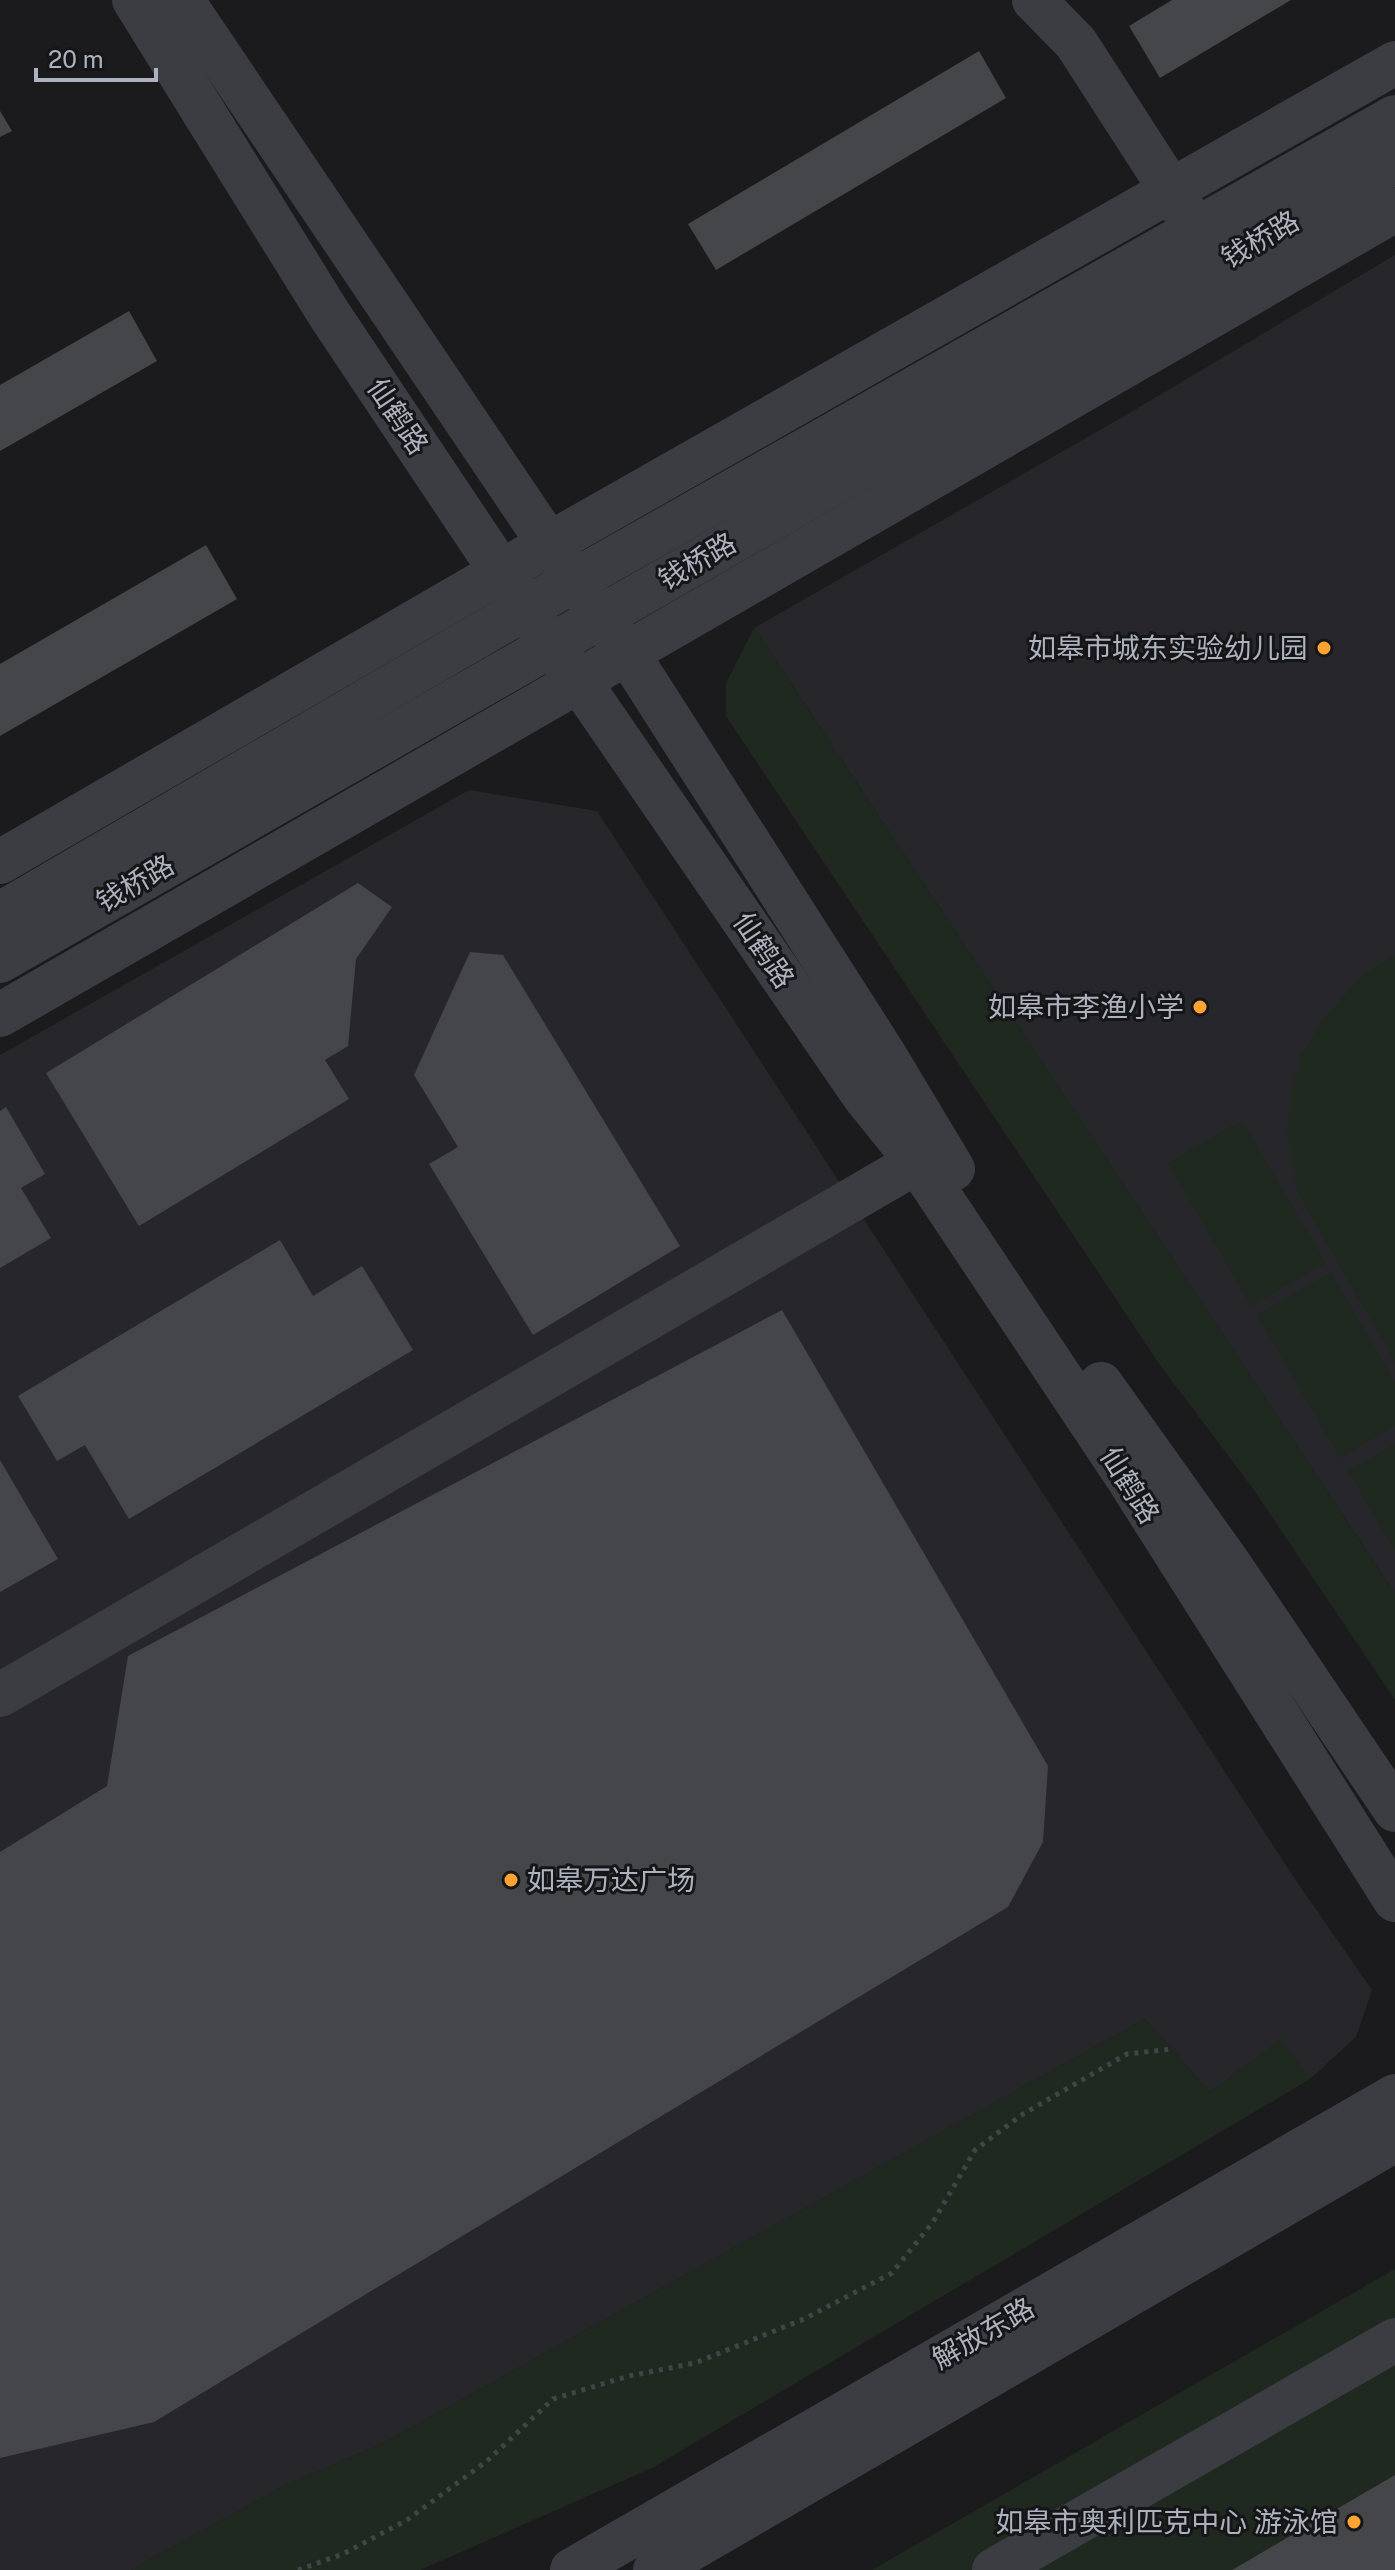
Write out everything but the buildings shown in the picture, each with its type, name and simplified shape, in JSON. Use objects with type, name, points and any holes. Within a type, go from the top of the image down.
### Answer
[{"type":"street","name":"仙鹤路","points":[[134,0],[329,314],[550,645],[579,681],[864,1096],[917,1162],[1127,1477],[1395,1900]]},
{"type":"street","name":"仙鹤路","points":[[182,0],[574,581],[628,654],[884,1054],[932,1138],[1147,1451],[1232,1568],[1395,1810]]},
{"type":"street","points":[[1034,0],[1076,43],[1173,190],[1196,232]]},
{"type":"street","points":[[0,862],[514,591],[549,544],[1395,63]]},
{"type":"street","name":"钱桥路","points":[[0,914],[514,591],[574,581],[1395,117]]},
{"type":"street","name":"钱桥路","points":[[0,961],[1395,162]]},
{"type":"street","points":[[0,1015],[1395,210]]},
{"type":"street","points":[[0,1695],[917,1162]]},
{"type":"street","name":"解放东路","points":[[572,2570],[1395,2096]]},
{"type":"street","name":"解放东路","points":[[655,2570],[1395,2140]]},
{"type":"street","points":[[994,2570],[1395,2340]]},
{"type":"path","points":[[298,2570],[343,2554],[407,2520],[487,2461],[553,2399],[629,2376],[695,2363],[804,2319],[892,2273],[933,2222],[975,2150],[1023,2114],[1127,2054],[1172,2049]]},
{"type":"shaded area","name":"如皋市李渔小学","points":[[1395,255],[1395,1594],[754,628],[1121,418]]},
{"type":"shaded area","points":[[754,628],[1395,1594],[1395,1700],[1254,1490],[1160,1365],[726,716],[726,683]]},
{"type":"shaded area","points":[[469,790],[597,811],[1297,1882],[1372,1990],[1356,2037],[1310,2079],[1281,2040],[1210,2092],[1145,2019],[385,2442],[280,2488],[131,2570],[0,2570],[0,1055]]},
{"type":"shaded area","points":[[1395,955],[1395,1362],[1297,1192],[1287,1137],[1290,1096],[1300,1058],[1320,1023],[1363,974]]},
{"type":"shaded area","points":[[1242,1120],[1326,1263],[1251,1306],[1168,1163]]},
{"type":"shaded area","points":[[1331,1272],[1395,1382],[1395,1426],[1340,1458],[1257,1315]]},
{"type":"shaded area","points":[[1395,1444],[1395,1552],[1348,1471]]},
{"type":"shaded area","points":[[1145,2019],[1210,2092],[1281,2039],[1310,2079],[652,2468],[420,2570],[131,2570],[280,2488],[385,2442]]},
{"type":"shaded area","points":[[1395,2269],[1395,2570],[872,2570]]},
{"type":"place","name":"如皋市城东实验幼儿园","points":[[1324,648]]},
{"type":"place","name":"如皋市李渔小学","points":[[1200,1007]]},
{"type":"place","name":"如皋万达广场","points":[[511,1880]]},
{"type":"place","name":"如皋市奥利匹克中心 游泳馆","points":[[1354,2522]]}]
